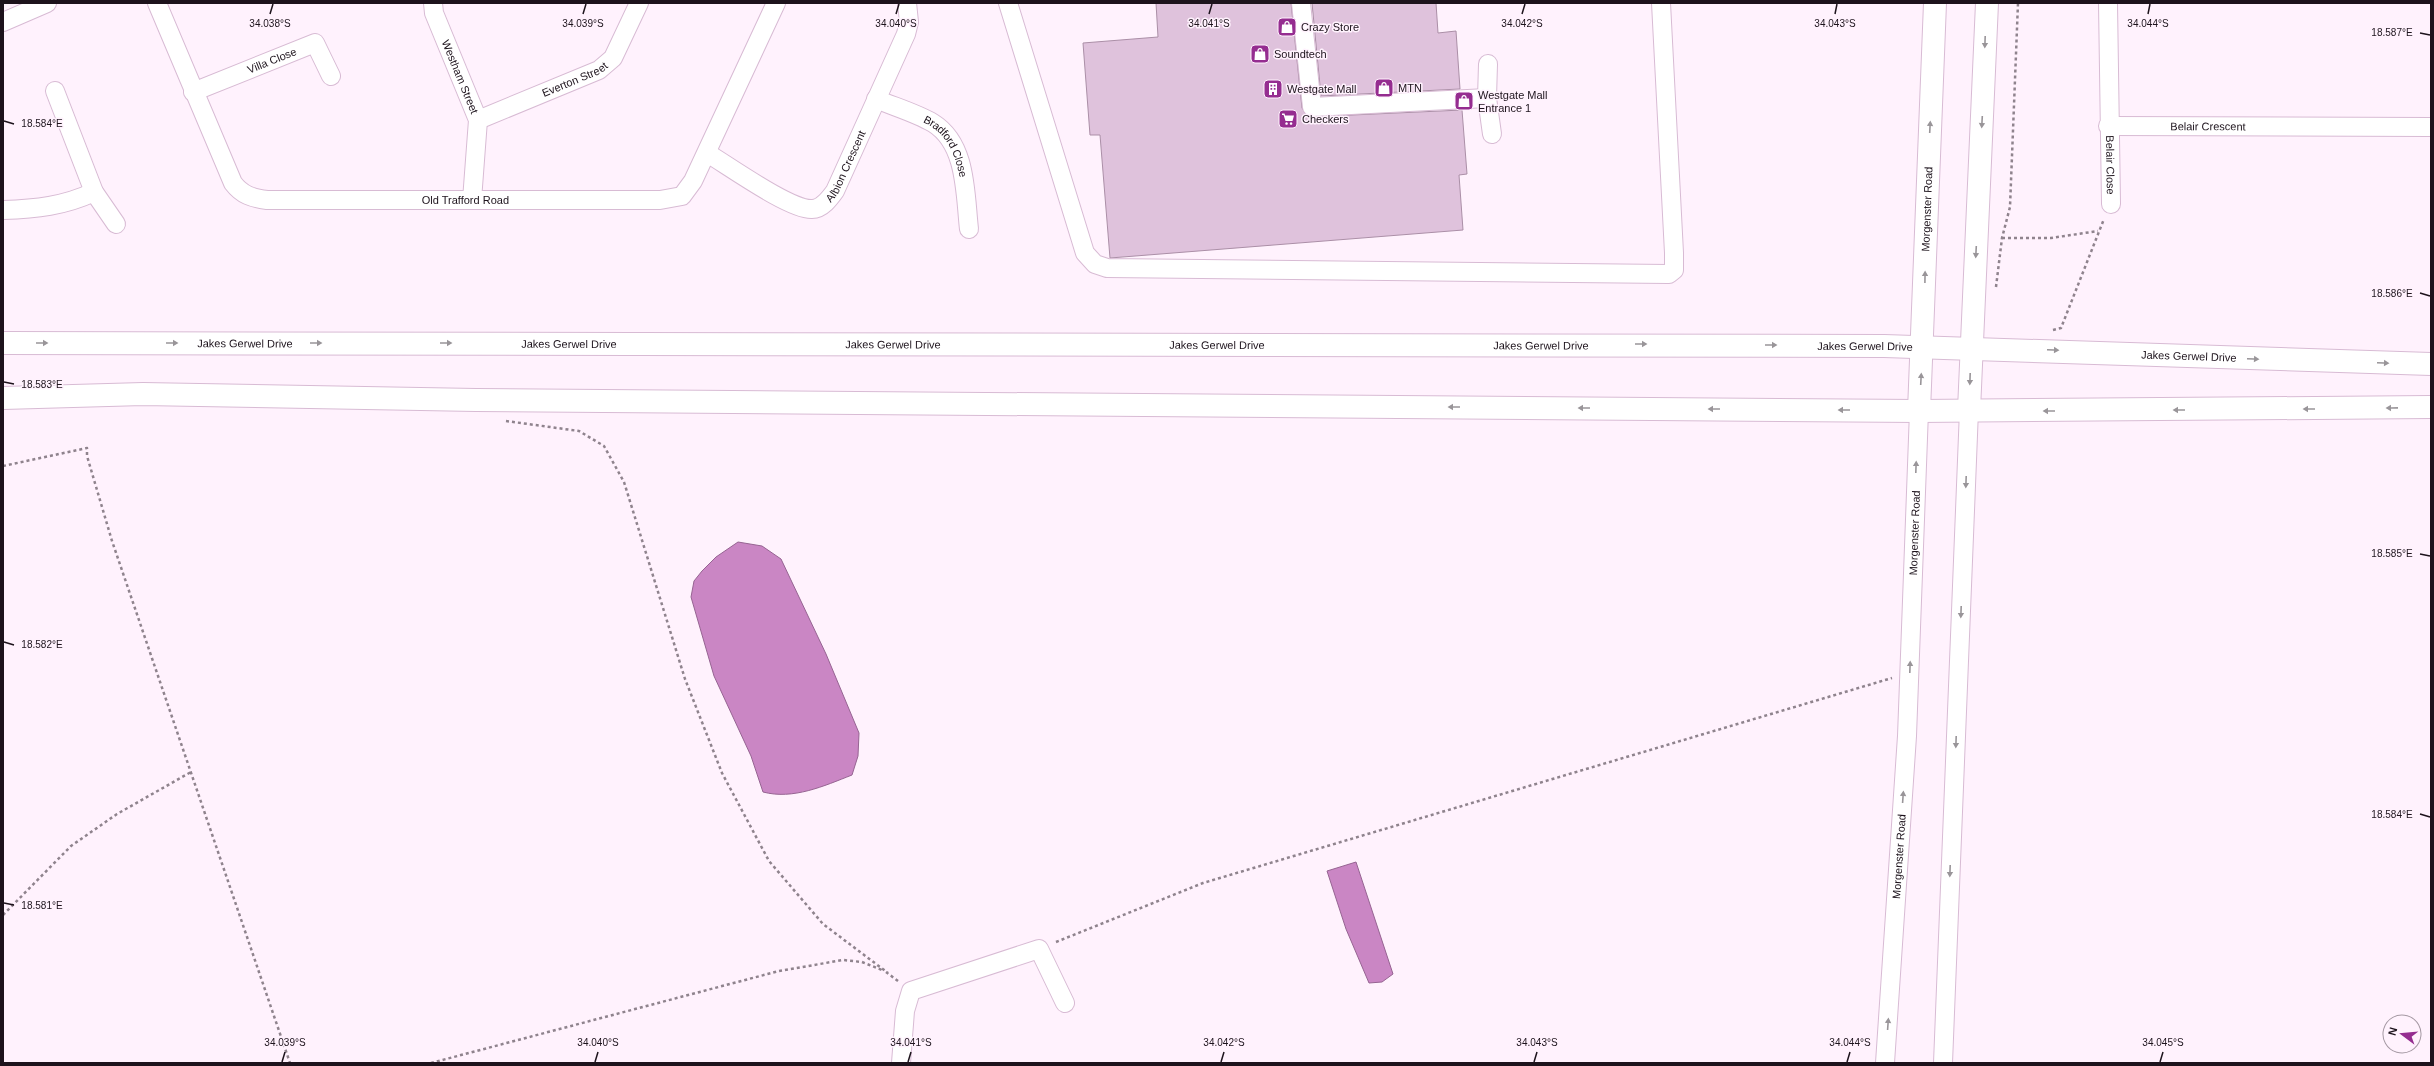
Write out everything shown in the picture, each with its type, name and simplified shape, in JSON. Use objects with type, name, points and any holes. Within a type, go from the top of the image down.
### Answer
[{"type":"main road","name":"Morgenster Road","points":[[1919,411],[1923,348],[1935,3]]},
{"type":"main road","points":[[1969,410],[1987,3]]},
{"type":"main road","name":"Jakes Gerwel Drive","points":[[3,342],[1602,344],[1971,348],[2431,364]]},
{"type":"main road","points":[[3,398],[143,394],[476,400],[1919,411],[2301,410],[2431,407]]},
{"type":"street","name":"Old Trafford Road","points":[[157,3],[193,92],[233,183],[243,194],[267,200],[676,199],[688,191],[776,3]]},
{"type":"street","name":"Westham Street","points":[[434,3],[434,13],[478,120],[472,200]]},
{"type":"street","name":"Everton Street","points":[[478,120],[600,70],[613,58],[639,3]]},
{"type":"street","name":"Albion Crescent","points":[[707,153],[794,205],[814,209],[822,205],[836,191],[909,22],[907,3]]},
{"type":"street","points":[[1008,3],[1085,254],[1095,264],[1107,268],[1669,274],[1674,270],[1674,253],[1661,3]]},
{"type":"street","points":[[1301,3],[1312,107],[1487,98]]},
{"type":"street","points":[[2108,3],[2108,126]]},
{"type":"street","points":[[3,22],[43,4]]},
{"type":"street","name":"Villa Close","points":[[193,92],[315,43],[331,76]]},
{"type":"street","points":[[1488,64],[1487,98],[1492,134]]},
{"type":"street","points":[[55,91],[94,192],[116,224]]},
{"type":"street","name":"Bradford Close","points":[[876,99],[932,123],[951,139],[962,172],[969,229]]},
{"type":"street","name":"Belair Crescent","points":[[2108,126],[2431,128]]},
{"type":"street","name":"Belair Close","points":[[2108,126],[2111,204]]},
{"type":"street","points":[[3,210],[39,209],[62,205],[94,192]]},
{"type":"street","points":[[1943,1063],[1969,410]]},
{"type":"street","name":"Morgenster Road","points":[[1885,1063],[1910,672],[1919,411]]},
{"type":"street","points":[[900,1063],[905,1011],[911,991],[1039,949],[1065,1003]]},
{"type":"path","points":[[1994,295],[2002,238],[2010,207],[2018,3]]},
{"type":"path","points":[[2061,328],[2099,230],[2111,204]]},
{"type":"path","points":[[2002,238],[2051,238],[2099,230]]},
{"type":"path","points":[[503,421],[579,431],[604,446],[624,482],[685,678],[722,773],[769,861],[823,924],[911,991]]},
{"type":"path","points":[[3,466],[87,448],[87,456],[112,540],[290,1063]]},
{"type":"path","points":[[1039,949],[1203,883],[1910,672]]},
{"type":"path","points":[[3,915],[71,846],[117,814],[192,772]]},
{"type":"path","points":[[431,1063],[779,971],[842,960],[862,962],[888,972]]},
{"type":"shaded area","points":[[738,542],[762,546],[781,559],[826,654],[859,733],[858,756],[852,775],[808,791],[786,794],[763,792],[751,756],[714,676],[691,597],[694,581],[702,571],[716,557]]},
{"type":"shaded area","points":[[1356,862],[1393,974],[1382,982],[1369,983],[1346,929],[1327,871]]},
{"type":"building","name":"Westgate Mall","points":[[1156,3],[1291,3],[1302,108],[1308,117],[1462,110],[1467,174],[1459,175],[1463,230],[1110,258],[1100,135],[1090,135],[1083,43],[1158,37]]},
{"type":"building","points":[[1312,3],[1436,3],[1438,33],[1456,31],[1460,89],[1321,96]]},
{"type":"place","name":"Crazy Store","points":[[1287,27]]},
{"type":"place","name":"Soundtech","points":[[1260,54]]},
{"type":"place","name":"MTN","points":[[1384,88]]},
{"type":"place","name":"Westgate Mall","points":[[1273,89]]},
{"type":"place","name":"Westgate Mall Entrance 1","points":[[1464,101]]},
{"type":"place","name":"Checkers","points":[[1288,119]]}]
